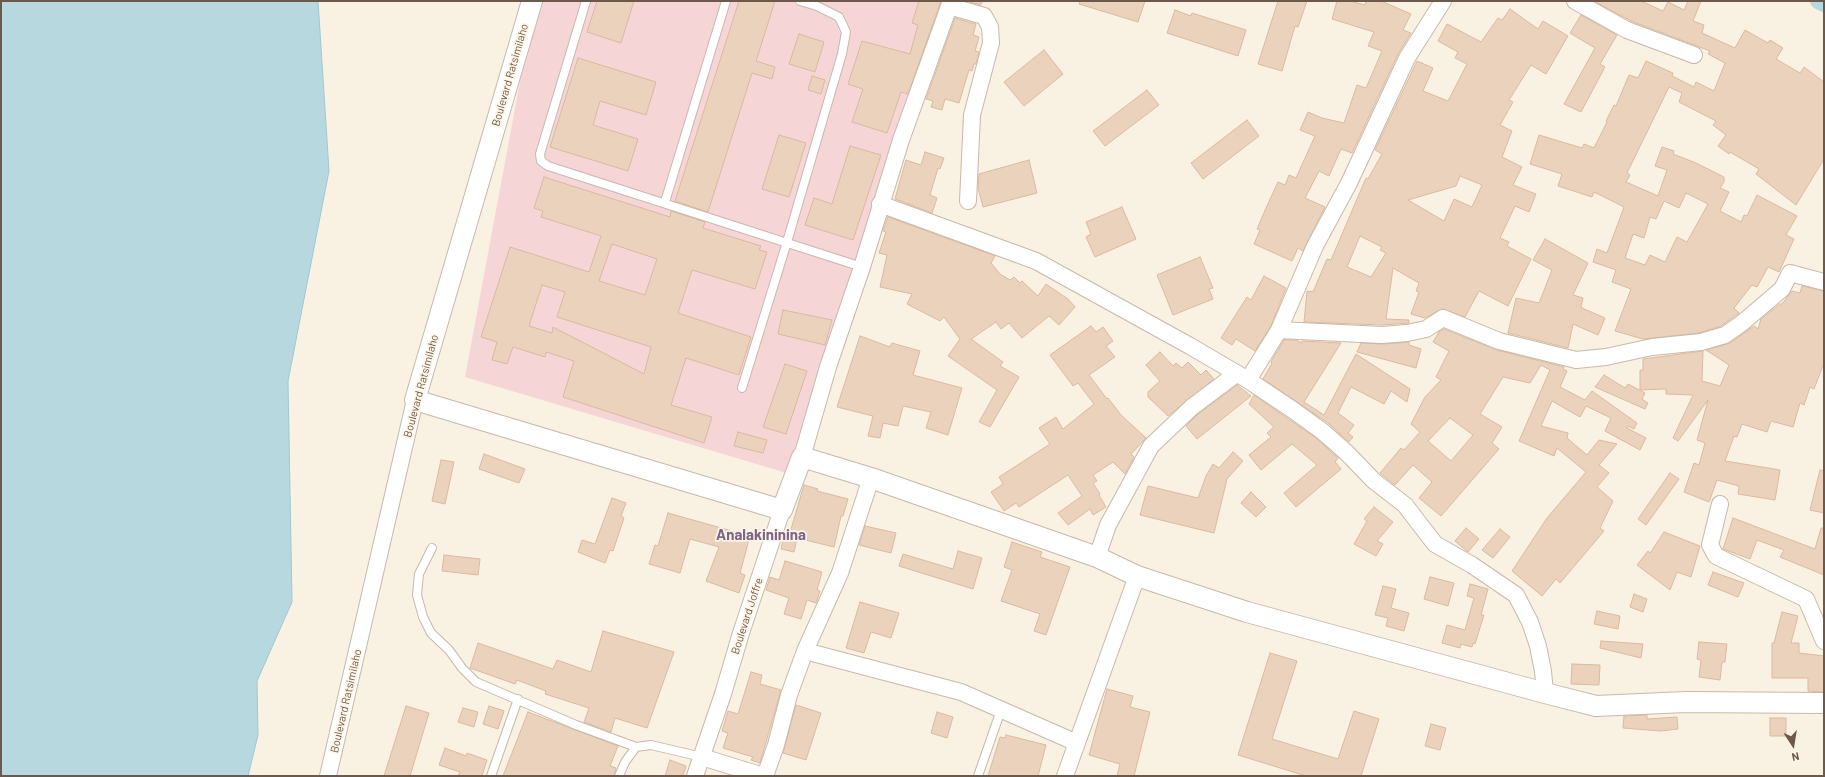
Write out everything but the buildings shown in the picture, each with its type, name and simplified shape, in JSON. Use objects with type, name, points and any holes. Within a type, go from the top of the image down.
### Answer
[{"type":"street","name":"Boulevard Ratsimilaho","points":[[328,776],[415,400],[532,1]]},
{"type":"street","points":[[1096,558],[1108,525],[1151,446],[1192,407],[1242,377],[1279,330],[1315,246],[1350,183],[1407,58],[1443,1]]},
{"type":"street","points":[[1575,1],[1626,30],[1694,55]]},
{"type":"street","points":[[968,201],[972,115],[991,43],[990,27],[984,16],[950,4],[880,204],[862,267],[828,367],[802,457],[871,478],[1096,558],[1138,576],[1248,612],[1596,706],[1686,702],[1824,703]]},
{"type":"street","points":[[880,204],[1036,261],[1190,346],[1242,377],[1322,431],[1347,453],[1374,481],[1405,506],[1435,544],[1472,565],[1516,595],[1530,622],[1538,646],[1546,693]]},
{"type":"street","points":[[1279,330],[1382,335],[1407,334],[1426,329],[1443,318],[1499,341],[1576,360],[1606,357],[1652,347],[1701,342],[1725,335],[1742,323],[1782,289],[1790,272],[1824,282]]},
{"type":"street","points":[[415,400],[782,510]]},
{"type":"street","name":"Boulevard Joffre","points":[[695,776],[724,694],[741,632],[782,510],[802,457]]},
{"type":"street","points":[[702,757],[764,776],[776,746],[789,695],[806,651],[840,573],[871,478]]},
{"type":"street","points":[[1720,504],[1710,546],[1716,556],[1806,599],[1824,641]]},
{"type":"street","points":[[1065,776],[1138,576]]},
{"type":"street","points":[[806,651],[961,692],[1077,743]]},
{"type":"lane","points":[[586,1],[540,154],[541,161],[548,166],[664,202],[862,267]]},
{"type":"lane","points":[[664,202],[726,1]]},
{"type":"lane","points":[[742,388],[787,242],[842,54],[846,32],[839,17],[817,6],[800,1]]},
{"type":"lane","points":[[432,548],[419,574],[417,595],[422,617],[431,633],[449,650],[462,668],[476,682],[576,725],[636,747],[651,745],[702,757]]},
{"type":"lane","points":[[491,776],[518,699]]},
{"type":"lane","points":[[978,776],[1001,710]]},
{"type":"lane","points":[[619,776],[625,762],[636,747]]},
{"type":"shaded area","points":[[535,1],[944,1],[800,477],[465,377]]},
{"type":"water","points":[[1,1],[318,1],[329,171],[288,381],[292,602],[257,681],[258,735],[248,776],[1,776]]},
{"type":"waterway","points":[[1818,1],[1824,4]]},
{"type":"district","name":"Analakininina","points":[[761,535]]}]
